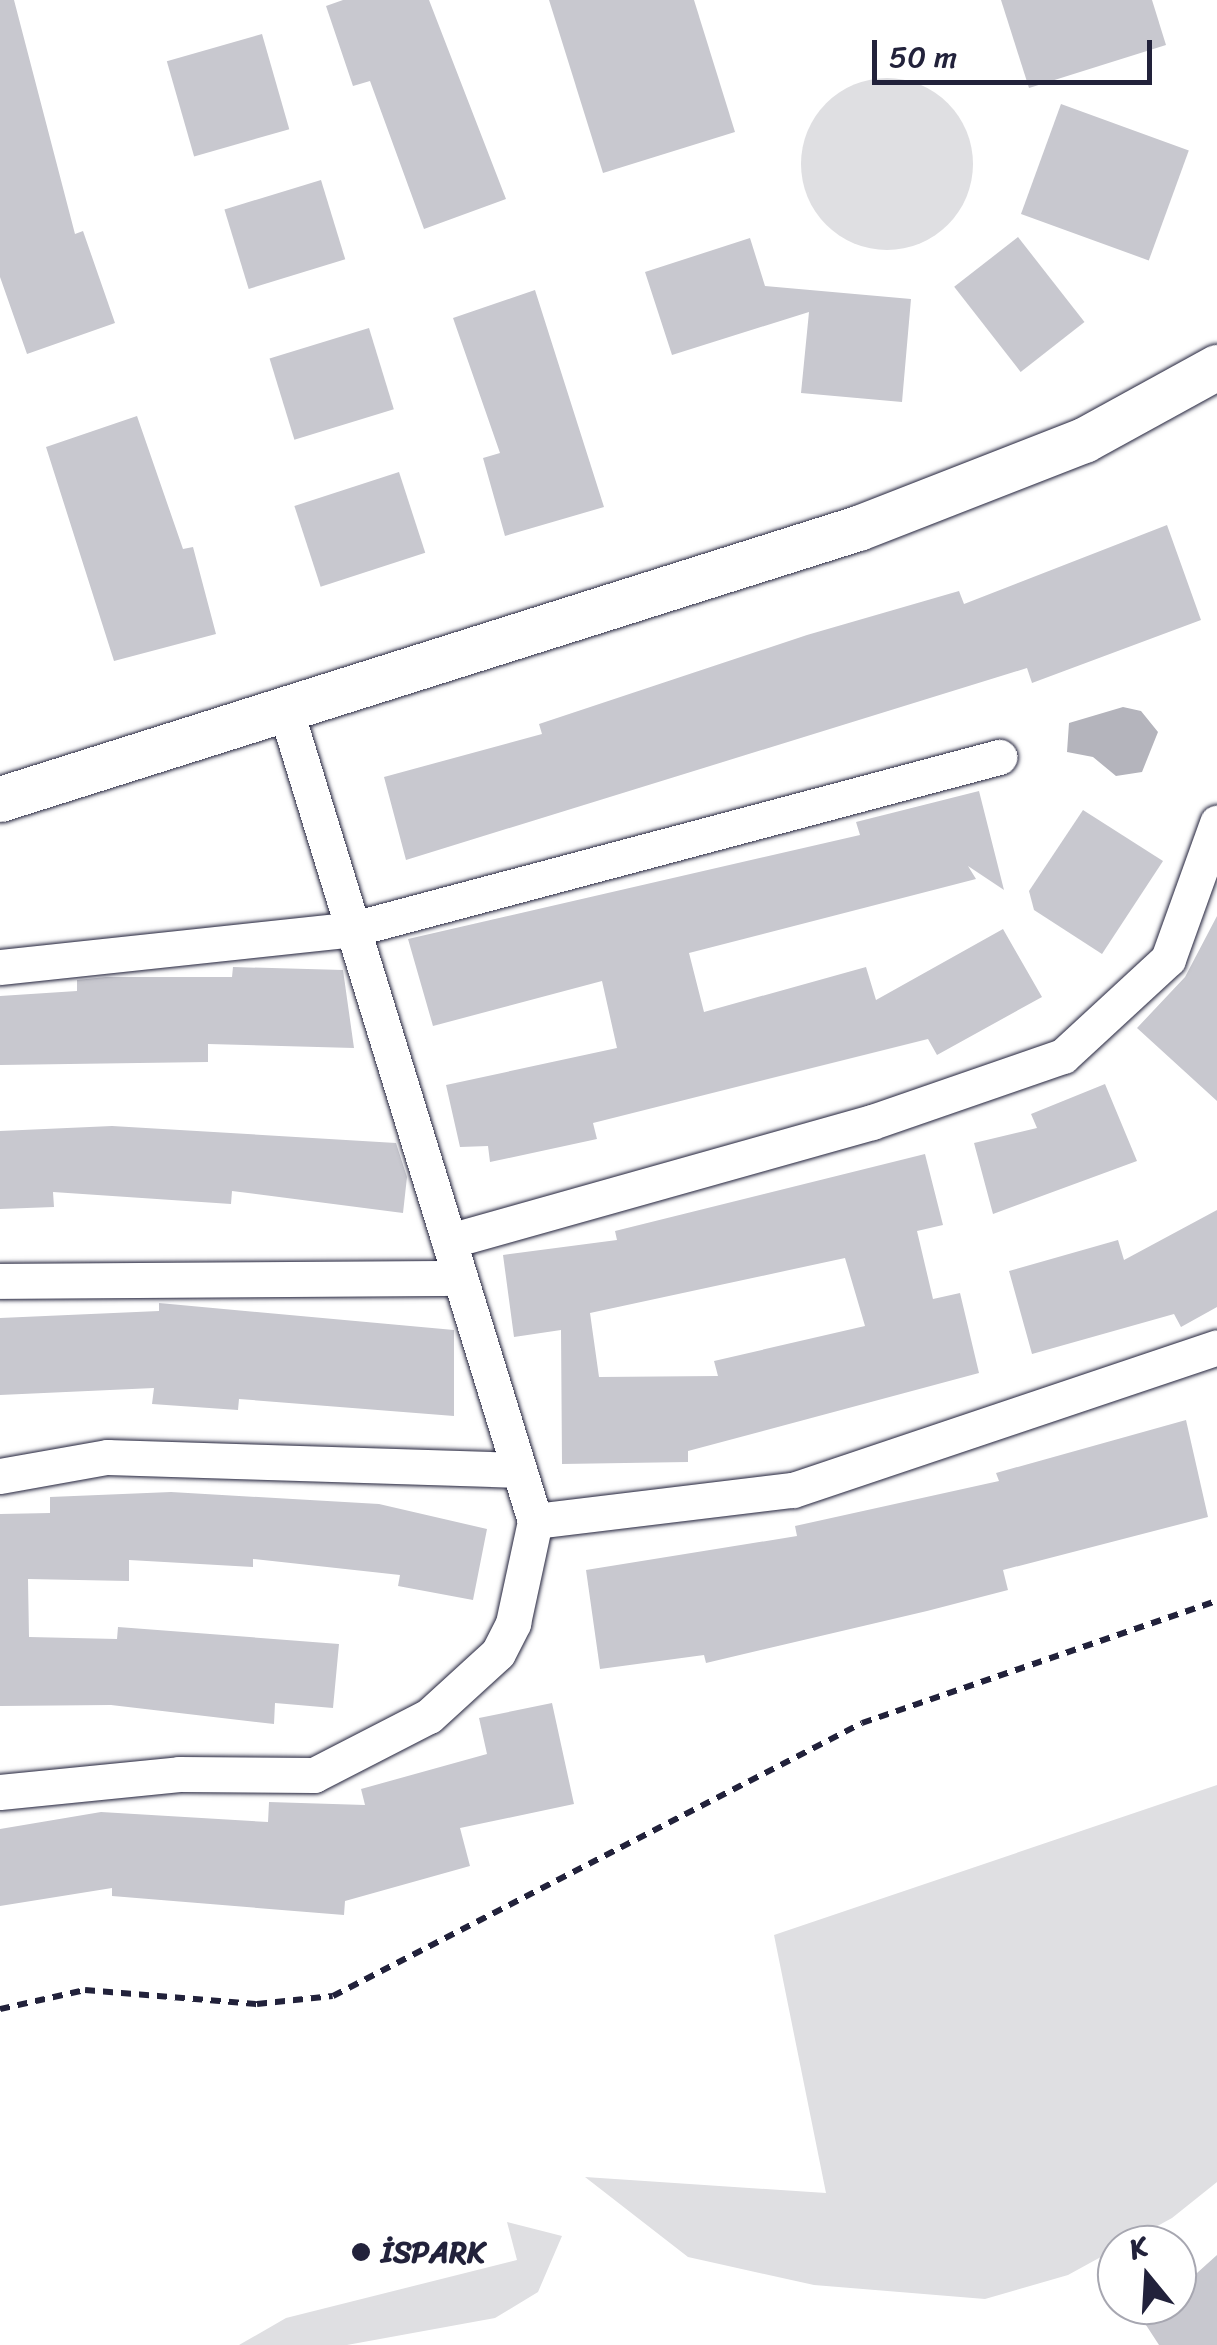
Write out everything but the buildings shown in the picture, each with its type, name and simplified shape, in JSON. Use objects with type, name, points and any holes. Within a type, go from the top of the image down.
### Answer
[{"type":"street","points":[[0,799],[858,528],[1084,440],[1217,367]]},
{"type":"street","points":[[0,1792],[179,1774],[314,1775],[429,1716],[498,1652],[535,1521],[285,708]]},
{"type":"street","points":[[0,966],[353,929],[999,758]]},
{"type":"street","points":[[449,1241],[872,1122],[1063,1056],[1168,959],[1217,822]]},
{"type":"street","points":[[0,1281],[460,1278]]},
{"type":"street","points":[[535,1521],[793,1490],[1217,1347]]},
{"type":"street","points":[[0,1476],[107,1458],[519,1470]]},
{"type":"path","points":[[0,2009],[85,1990],[257,2004],[333,1996],[862,1723],[1217,1601]]},
{"type":"shaded area","points":[[887,78],[920,85],[947,104],[966,131],[973,164],[966,197],[947,224],[920,243],[887,250],[854,243],[827,224],[808,197],[801,164],[808,131],[827,104],[854,85]]},
{"type":"shaded area","points":[[1123,707],[1141,711],[1158,732],[1142,772],[1116,776],[1093,757],[1067,752],[1069,723]]},
{"type":"shaded area","points":[[1217,1785],[1217,2182],[1159,2225],[1097,2225],[1097,2259],[1068,2275],[985,2299],[814,2285],[688,2257],[585,2177],[826,2193],[774,1935]]},
{"type":"shaded area","points":[[507,2222],[562,2236],[538,2292],[495,2318],[347,2345],[239,2345],[286,2318],[517,2260]]},
{"type":"place","name":"İSPARK","points":[[361,2252]]}]
